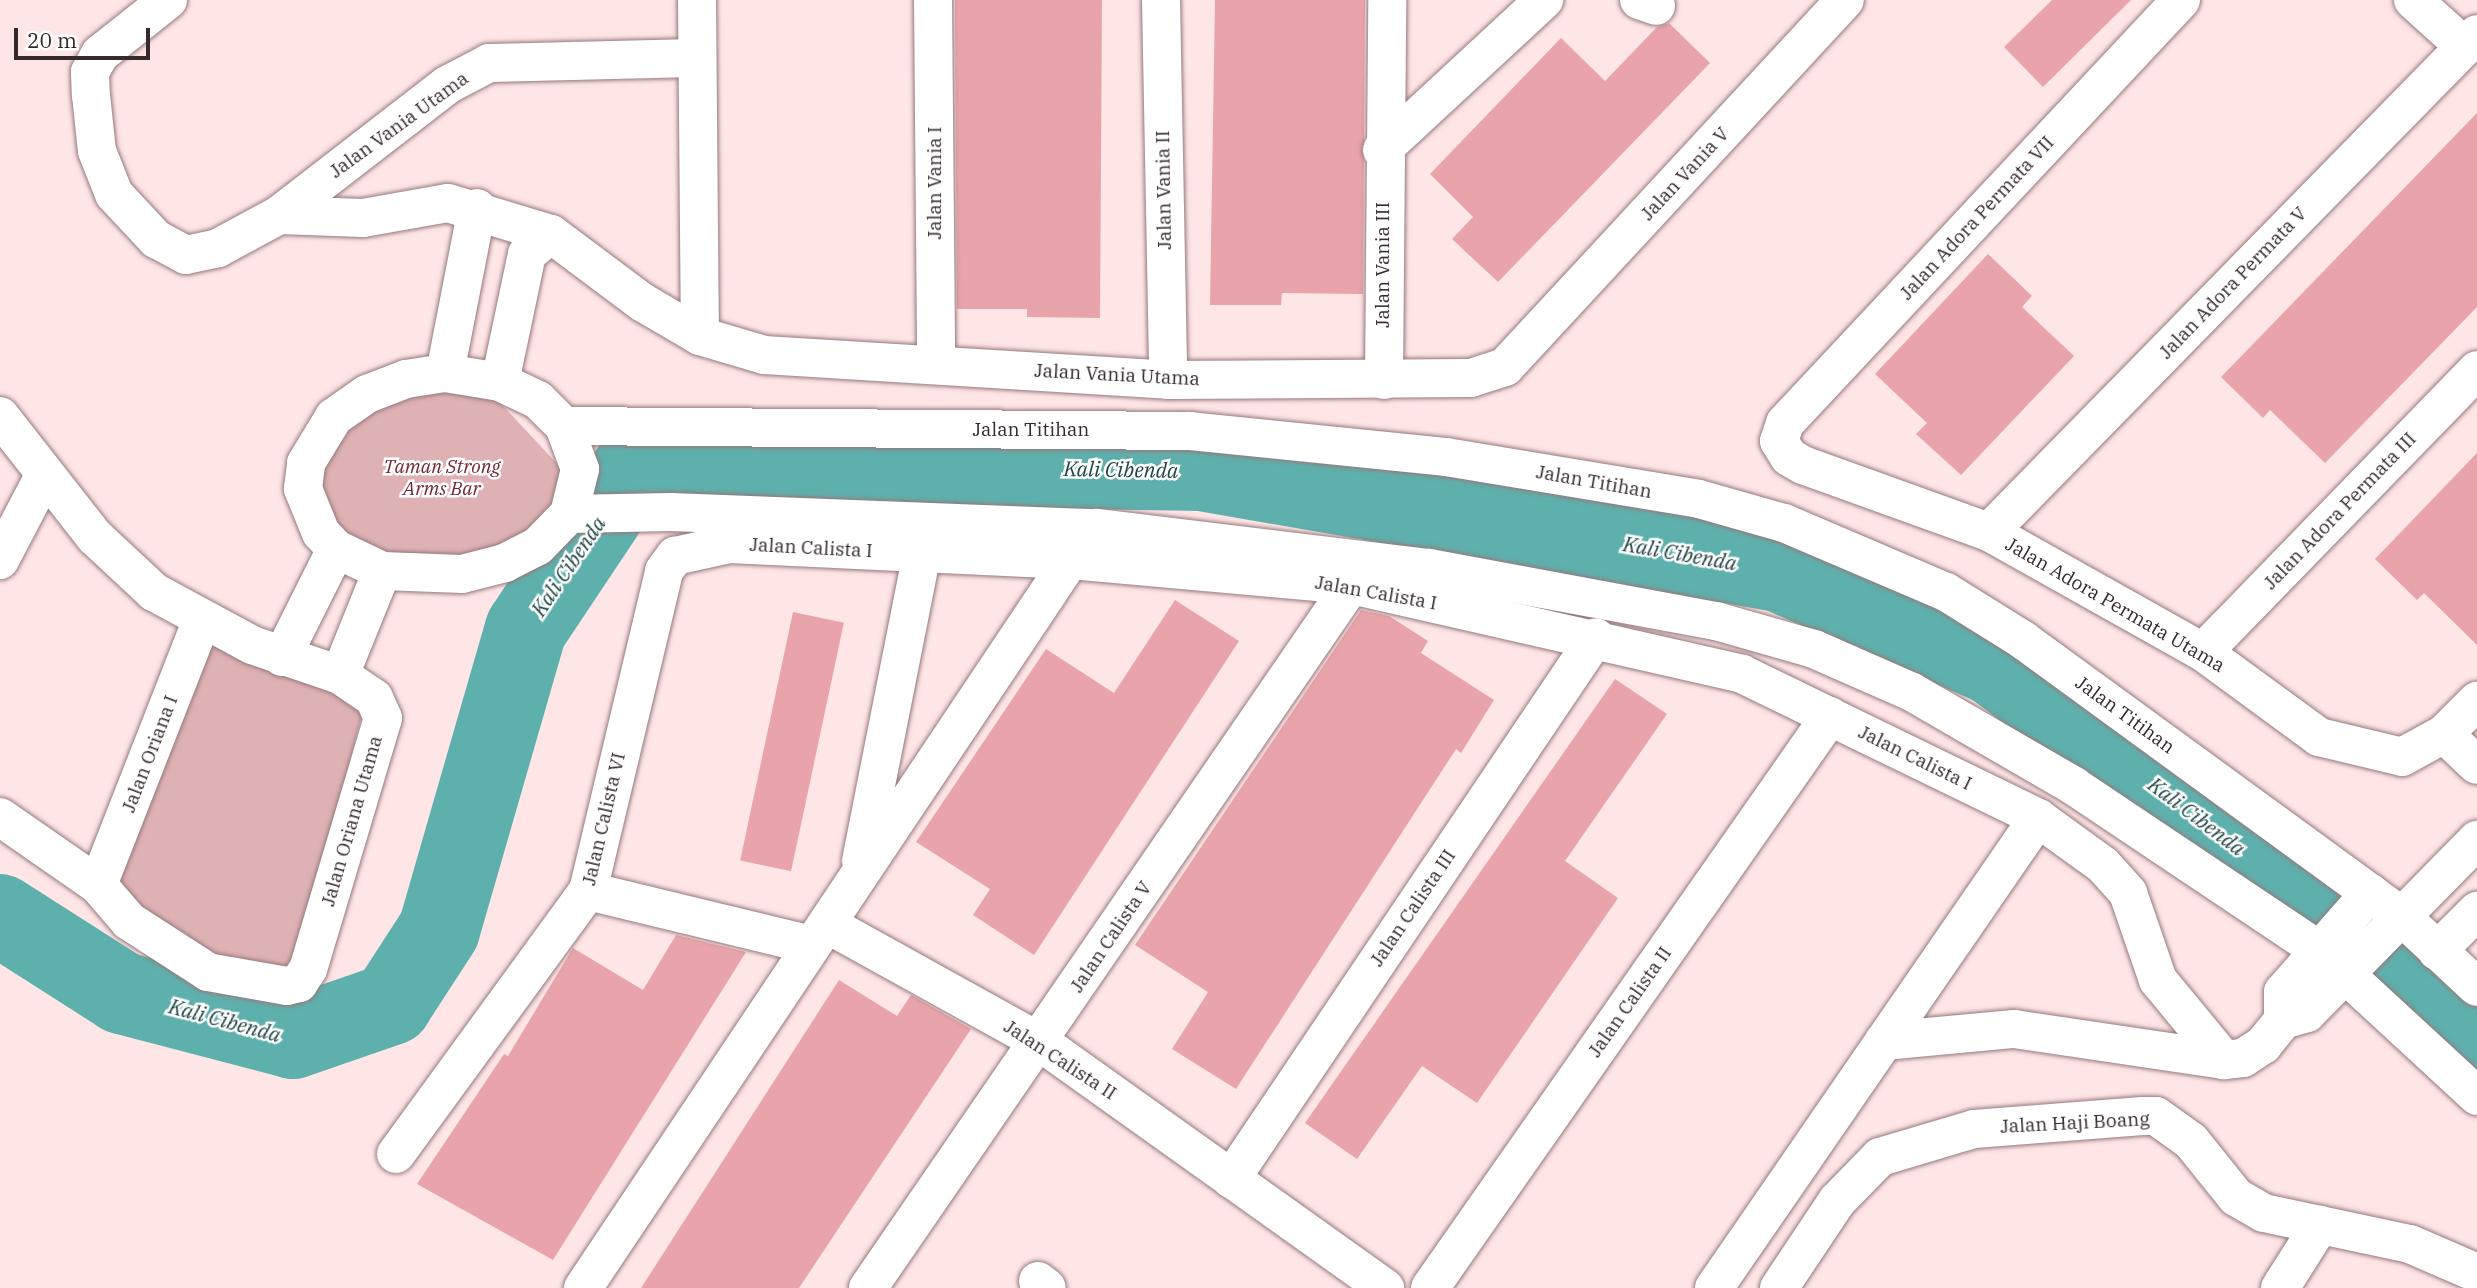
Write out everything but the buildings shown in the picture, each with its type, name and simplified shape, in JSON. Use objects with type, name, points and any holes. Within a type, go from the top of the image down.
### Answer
[{"type":"street","name":"Jalan Vania Utama","points":[[168,0],[100,54],[90,72],[97,151],[114,194],[156,239],[186,255],[218,248],[279,215],[447,85],[489,63],[696,58]]},
{"type":"street","points":[[696,0],[700,336]]},
{"type":"street","name":"Jalan Vania I","points":[[933,0],[936,365]]},
{"type":"street","name":"Jalan Vania II","points":[[1161,0],[1168,380]]},
{"type":"street","name":"Jalan Vania III","points":[[1384,380],[1382,150],[1387,0]]},
{"type":"street","points":[[1382,150],[1544,0]]},
{"type":"street","name":"Jalan Vania V","points":[[1526,347],[1845,0]]},
{"type":"street","name":"Jalan Adora Permata VII","points":[[1779,441],[1785,423],[2181,0]]},
{"type":"street","points":[[2413,0],[2471,40]]},
{"type":"street","name":"Jalan Adora Permata V","points":[[1989,532],[2471,40]]},
{"type":"street","name":"Jalan Vania Utama","points":[[279,215],[363,218],[447,203],[477,208],[551,234],[642,302],[700,336],[764,355],[1168,380],[1384,380],[1471,379],[1505,367],[1526,347]]},
{"type":"street","points":[[445,373],[477,208]]},
{"type":"street","points":[[500,382],[527,254],[551,234]]},
{"type":"street","name":"Jalan Adora Permata III","points":[[2203,652],[2477,370]]},
{"type":"street","points":[[445,373],[500,382],[538,400],[564,426],[580,469],[569,514],[538,546],[505,563],[462,574],[382,570],[336,549],[310,516],[303,489],[316,440],[334,417],[367,394],[445,373]]},
{"type":"street","name":"Jalan Oriana Utama","points":[[0,416],[44,476],[95,537],[144,583],[201,622],[282,657],[341,676],[374,698],[383,718],[308,970],[299,983],[267,986],[208,972],[129,921],[98,885],[0,817]]},
{"type":"street","name":"Jalan Titihan","points":[[564,426],[1190,431],[1446,457],[1699,499],[1796,527],[1946,592],[2023,640],[2437,951],[2477,987]]},
{"type":"street","name":"Jalan Adora Permata Utama","points":[[1779,441],[1789,457],[1803,465],[1989,532],[2203,652],[2319,737],[2402,757],[2444,734],[2477,701]]},
{"type":"street","points":[[0,560],[44,476]]},
{"type":"street","points":[[569,514],[671,512],[1097,528],[1429,568],[1716,621],[1814,649],[1912,692],[2074,786],[2336,957],[2477,1096]]},
{"type":"street","name":"Jalan Calista I","points":[[676,556],[729,544],[1070,560],[1351,585],[1596,637],[1742,674],[2038,818],[2118,879],[2128,893],[2158,980],[2224,1060]]},
{"type":"street","points":[[282,657],[336,549]]},
{"type":"street","points":[[858,878],[922,554]]},
{"type":"street","name":"Jalan Calista VI","points":[[396,1154],[588,891],[655,600],[664,571],[676,556]]},
{"type":"street","points":[[583,1288],[1070,560]]},
{"type":"street","points":[[341,676],[382,570]]},
{"type":"street","name":"Jalan Calista V","points":[[867,1288],[1040,1042],[1351,585]]},
{"type":"street","name":"Jalan Oriana I","points":[[98,885],[201,622]]},
{"type":"street","name":"Jalan Calista III","points":[[1231,1178],[1596,637]]},
{"type":"street","name":"Jalan Calista II","points":[[1430,1288],[1830,716]]},
{"type":"street","points":[[2444,734],[2477,765]]},
{"type":"street","points":[[1714,1288],[2038,818]]},
{"type":"street","points":[[1884,1041],[2014,1028],[2224,1060],[2252,1053],[2283,1020],[2307,1013],[2336,957],[2381,909],[2477,840]]},
{"type":"street","name":"Jalan Calista II","points":[[588,891],[820,935],[1040,1042],[1385,1288]]},
{"type":"street","points":[[2437,951],[2477,911]]},
{"type":"street","name":"Jalan Haji Boang","points":[[1779,1288],[1837,1201],[1880,1157],[1974,1129],[2156,1116],[2191,1141],[2236,1197],[2264,1213],[2410,1244],[2477,1273]]},
{"type":"street","points":[[2280,1288],[2320,1225]]},
{"type":"green space","name":"Taman Strong Arms Bar","points":[[474,375],[578,486],[538,546],[382,571],[303,489],[334,417]]},
{"type":"green space","points":[[206,633],[365,702],[295,978],[211,965],[106,883]]},
{"type":"waterway","name":"Kali Cibenda","points":[[0,915],[122,993],[293,1038],[391,1004],[439,930],[526,629],[638,461],[1202,470],[1779,571],[1993,664],[2406,973],[2477,1036]]}]
